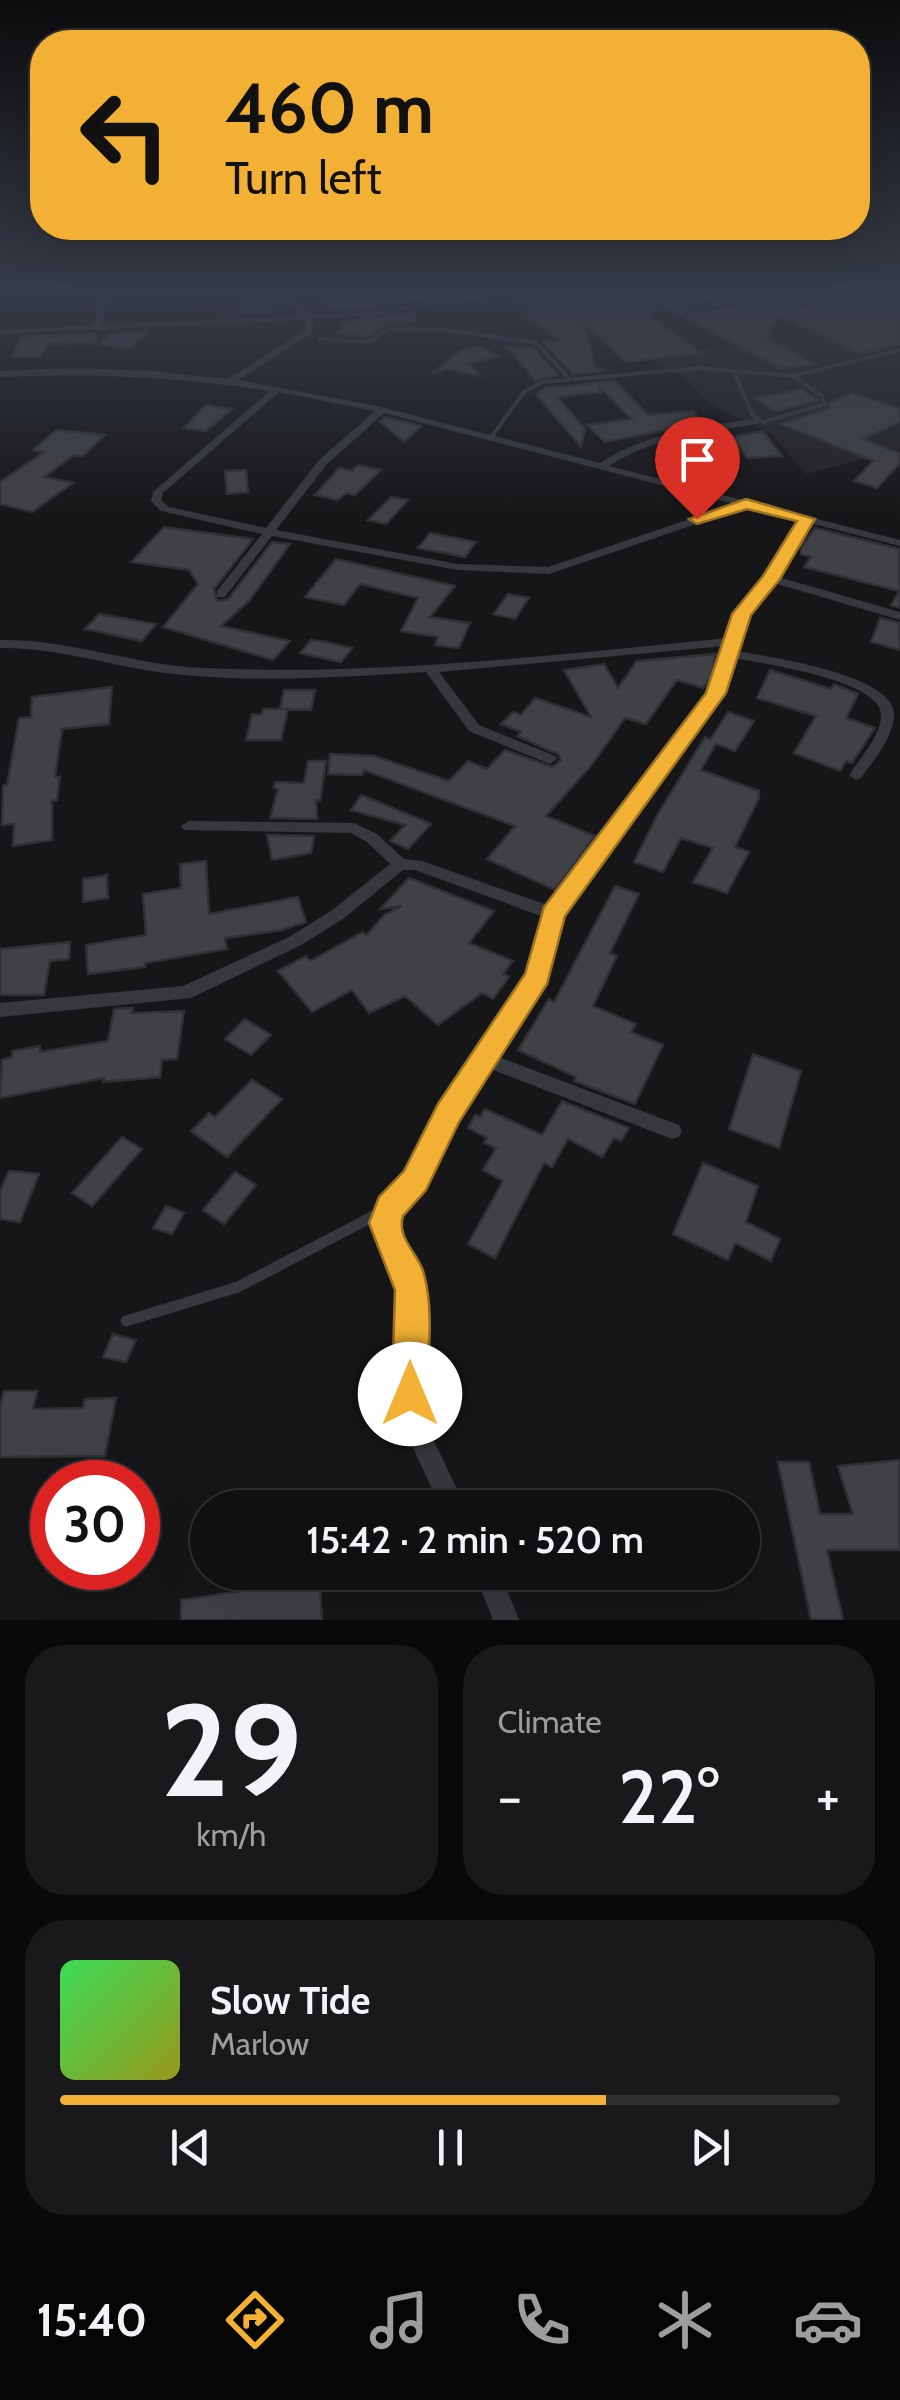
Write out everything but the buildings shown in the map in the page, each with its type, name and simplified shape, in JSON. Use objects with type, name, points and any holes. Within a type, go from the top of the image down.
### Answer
[{"type":"street","points":[[231,381],[253,368]]},
{"type":"street","points":[[0,374],[122,373],[231,381],[278,389],[492,436],[900,543]]},
{"type":"street","points":[[278,389],[158,492],[156,501],[164,508],[192,516],[458,567],[550,571],[746,504]]},
{"type":"street","points":[[221,594],[324,462],[382,410]]},
{"type":"street","points":[[601,467],[620,452],[645,443],[758,421]]},
{"type":"street","points":[[445,1490],[423,1444],[410,1394],[412,1290],[407,1268],[384,1223],[390,1208],[415,1180],[448,1113],[538,976],[553,914],[716,693],[742,614],[771,579],[807,519]]},
{"type":"street","points":[[771,579],[900,616]]},
{"type":"street","points":[[0,644],[37,642],[154,668],[256,674],[430,669],[728,647],[853,681],[887,701],[889,711],[878,740],[856,776]]},
{"type":"street","points":[[430,669],[474,728],[550,759]]},
{"type":"street","points":[[189,826],[354,828],[372,838],[400,864],[416,866],[553,914]]},
{"type":"street","points":[[0,1010],[184,993],[295,940],[337,915],[400,864]]},
{"type":"street","points":[[484,1059],[672,1131]]},
{"type":"street","points":[[494,1590],[506,1620]]},
{"type":"lane","points":[[558,368],[568,378]]},
{"type":"lane","points":[[492,436],[525,390],[568,378],[700,368],[793,376],[828,368]]},
{"type":"lane","points":[[734,372],[758,421],[825,404],[822,396],[793,376]]},
{"type":"lane","points":[[126,1321],[238,1287],[301,1258],[390,1208]]},
{"type":"shaded area","points":[[667,368],[900,368],[900,449],[806,474],[770,433],[707,402],[689,381]]},
{"type":"route","points":[[410,1394],[412,1290],[407,1268],[390,1245],[384,1223],[390,1208],[415,1180],[448,1113],[538,976],[553,914],[716,693],[742,614],[771,579],[807,519],[746,504],[697,519]]}]
